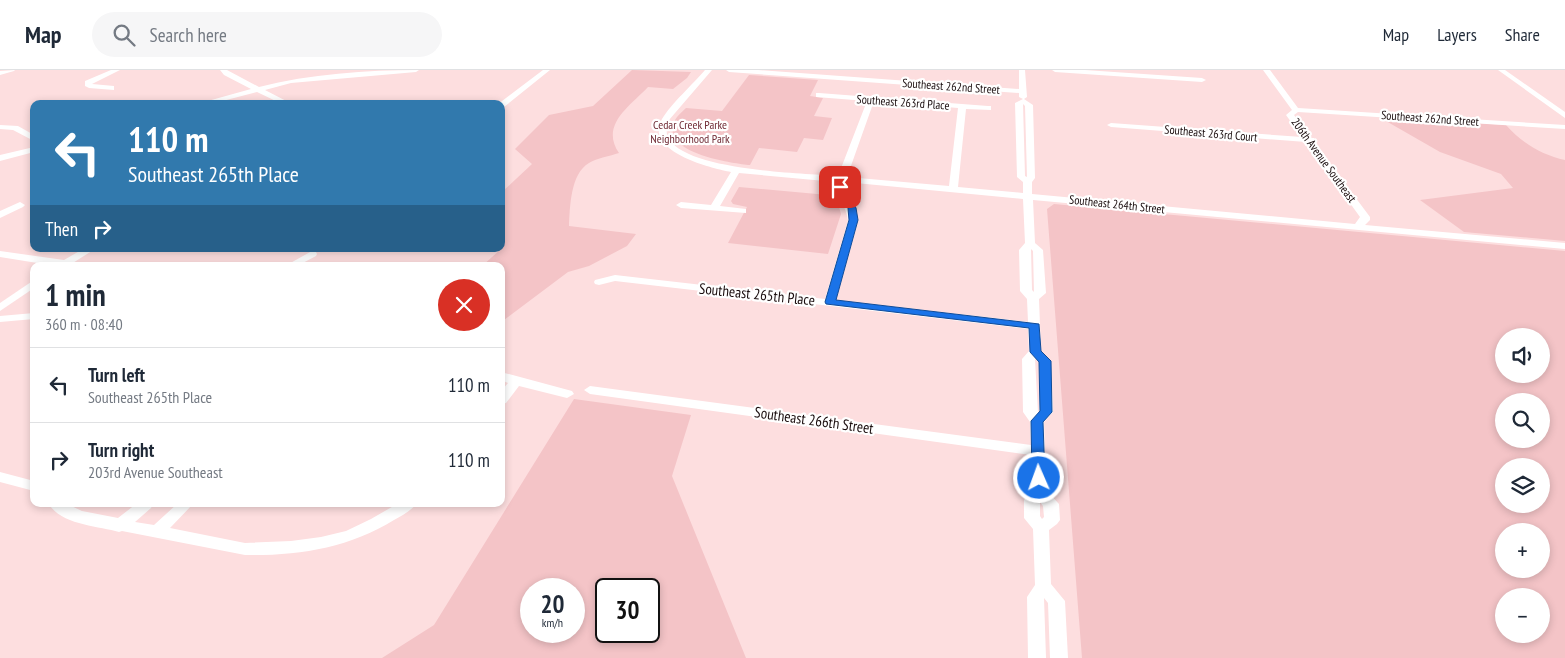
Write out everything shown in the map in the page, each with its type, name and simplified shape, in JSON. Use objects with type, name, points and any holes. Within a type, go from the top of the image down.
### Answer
[{"type":"street","points":[[0,73],[12,70]]},
{"type":"street","points":[[111,88],[93,87],[88,83],[117,70]]},
{"type":"street","points":[[223,70],[226,74],[280,100]]},
{"type":"street","points":[[216,100],[291,81],[416,70]]},
{"type":"street","points":[[505,102],[547,70]]},
{"type":"street","name":"Southeast 264th Street","points":[[709,70],[664,123],[663,133],[673,147],[696,160],[737,169],[1565,246]]},
{"type":"street","name":"Southeast 262nd Street","points":[[729,70],[1023,91]]},
{"type":"street","points":[[1022,70],[1024,100],[1029,105],[1031,178],[1027,181],[1030,244],[1038,250],[1039,260],[1040,293],[1033,298],[1035,352],[1045,361],[1046,412],[1037,421],[1039,492],[1051,504],[1052,520],[1041,527],[1043,586],[1035,597],[1037,658]]},
{"type":"street","points":[[1055,70],[1202,80]]},
{"type":"street","name":"206th Avenue Southeast","points":[[1266,70],[1296,110],[1290,115],[1311,140],[1365,217],[1364,222],[1358,226]]},
{"type":"street","points":[[1501,70],[1565,116]]},
{"type":"street","name":"Southeast 263rd Place","points":[[819,95],[988,108]]},
{"type":"street","points":[[830,302],[853,220],[852,208],[840,187],[871,99]]},
{"type":"street","points":[[953,188],[962,106]]},
{"type":"street","name":"Southeast 262nd Street","points":[[1296,110],[1565,127]]},
{"type":"street","name":"Southeast 263rd Court","points":[[1112,125],[1311,140]]},
{"type":"street","points":[[0,127],[15,128],[30,137]]},
{"type":"street","points":[[0,158],[30,150]]},
{"type":"street","points":[[714,208],[737,169]]},
{"type":"street","points":[[0,214],[20,205]]},
{"type":"street","points":[[681,205],[743,211]]},
{"type":"street","points":[[68,262],[85,252]]},
{"type":"street","points":[[0,254],[46,262]]},
{"type":"street","points":[[297,262],[312,254]]},
{"type":"street","name":"Southeast 265th Place","points":[[599,282],[615,278],[1035,326]]},
{"type":"street","points":[[0,308],[30,286]]},
{"type":"street","points":[[0,319],[30,316]]},
{"type":"street","points":[[505,378],[567,394]]},
{"type":"street","points":[[505,395],[516,382]]},
{"type":"street","name":"Southeast 266th Street","points":[[590,390],[1038,451]]},
{"type":"street","points":[[0,477],[30,485]]},
{"type":"street","points":[[61,507],[69,513],[119,526],[245,549],[264,550],[302,546],[364,530],[403,507]]},
{"type":"street","points":[[119,526],[142,507]]},
{"type":"street","points":[[156,533],[183,507]]},
{"type":"street","points":[[1043,586],[1056,601],[1059,658]]},
{"type":"green space","points":[[632,70],[691,72],[687,78],[673,89],[648,87],[625,109],[615,125],[613,134],[614,143],[619,153],[589,163],[578,175],[575,183],[572,192],[569,226],[636,234],[627,246],[589,266],[568,272],[505,319],[505,262],[486,262],[498,252],[505,252],[505,189],[532,164],[515,149],[549,115],[593,106]]},
{"type":"green space","name":"Cedar Creek Parke Neighborhood Park","points":[[749,75],[818,80],[810,96],[823,98],[814,116],[832,118],[823,140],[804,138],[797,152],[759,148],[750,165],[714,159],[699,154],[677,141],[673,131],[675,120],[686,108],[722,111]]},
{"type":"green space","points":[[1379,117],[1506,125],[1533,147],[1548,155],[1565,160],[1565,241],[1464,232],[1420,200],[1513,188],[1501,174],[1440,152]]},
{"type":"green space","points":[[739,187],[828,195],[839,207],[841,214],[828,254],[728,243],[747,207],[733,204],[731,201]]},
{"type":"green space","points":[[1054,204],[1565,251],[1565,658],[1082,658],[1047,209]]},
{"type":"green space","points":[[574,399],[691,415],[672,476],[746,658],[382,658],[434,625]]},
{"type":"route","points":[[840,187],[854,213],[830,302],[1035,326],[1035,352],[1045,361],[1046,395],[1046,412],[1037,421],[1039,478]]}]
